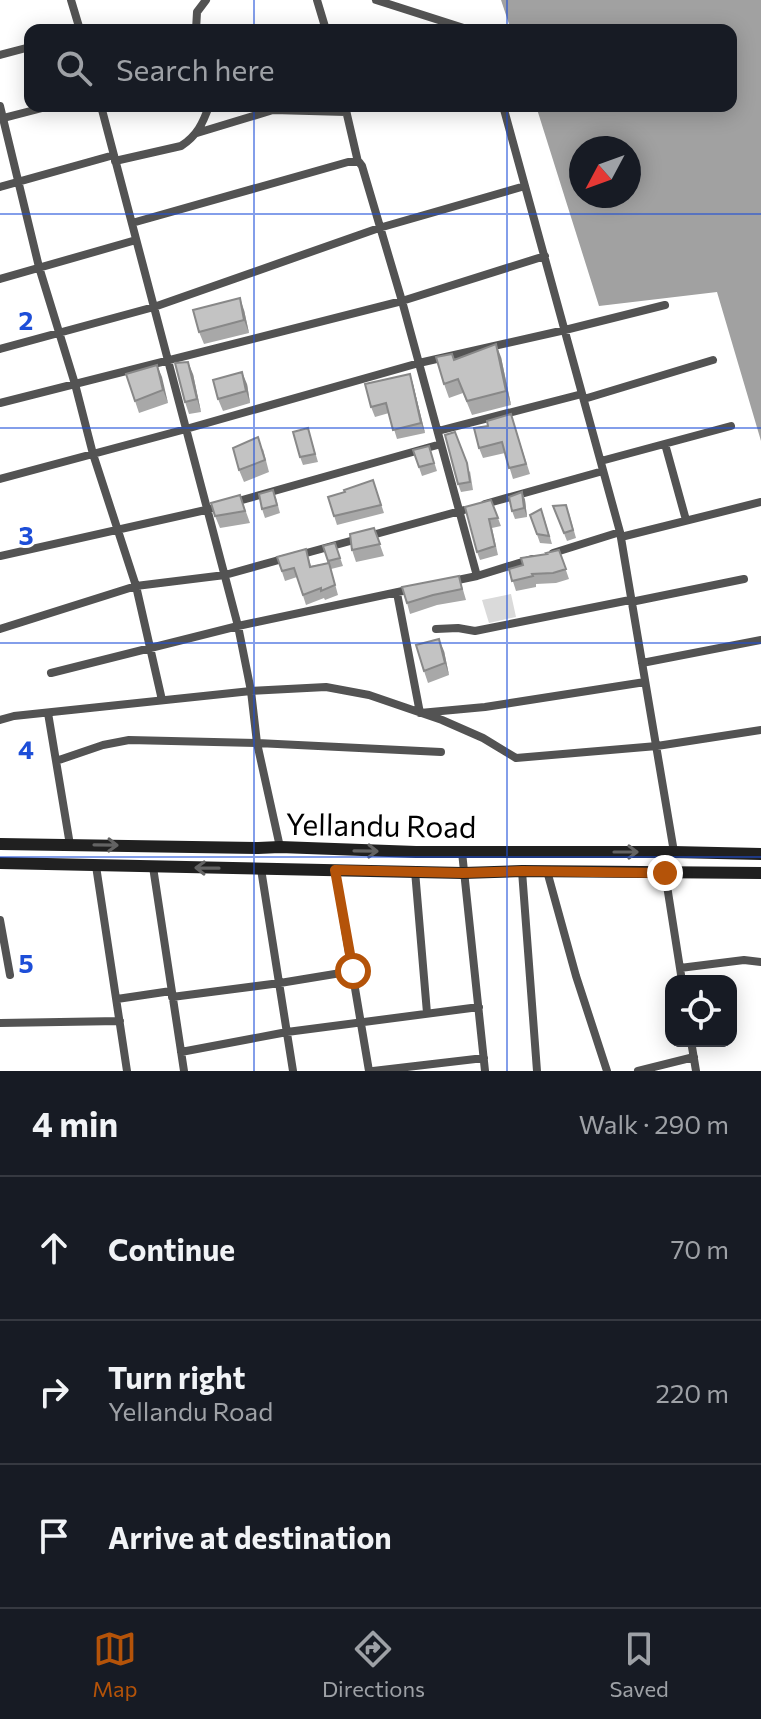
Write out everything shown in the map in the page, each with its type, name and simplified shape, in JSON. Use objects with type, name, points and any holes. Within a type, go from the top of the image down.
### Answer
[{"type":"main road","name":"Yellandu Road","points":[[0,844],[761,854]]},
{"type":"main road","name":"Yellandu Road","points":[[0,863],[463,873],[761,873]]},
{"type":"street","points":[[71,0],[78,24]]},
{"type":"street","points":[[196,24],[197,12],[206,0]]},
{"type":"street","points":[[317,0],[324,24]]},
{"type":"street","points":[[376,0],[451,24]]},
{"type":"street","points":[[0,55],[24,49]]},
{"type":"street","points":[[0,106],[39,267],[93,454],[136,586],[162,700]]},
{"type":"street","points":[[1,118],[26,112]]},
{"type":"street","points":[[102,112],[210,509],[238,626],[251,691],[257,743],[280,847]]},
{"type":"street","points":[[0,187],[114,158],[181,146],[197,133],[207,112]]},
{"type":"street","points":[[197,133],[266,112]]},
{"type":"street","points":[[346,112],[358,162],[362,166],[402,301],[477,576]]},
{"type":"street","points":[[505,112],[620,535],[674,852]]},
{"type":"street","points":[[132,223],[348,162],[358,162]]},
{"type":"street","points":[[0,349],[154,307],[379,228],[525,186]]},
{"type":"street","points":[[0,279],[136,240]]},
{"type":"street","points":[[0,403],[402,301],[545,256]]},
{"type":"street","points":[[0,479],[419,363],[665,305]]},
{"type":"street","points":[[438,431],[713,360]]},
{"type":"street","points":[[601,461],[731,426]]},
{"type":"street","points":[[228,504],[441,444]]},
{"type":"street","points":[[665,444],[686,520]]},
{"type":"street","points":[[0,629],[136,586],[225,575],[603,471]]},
{"type":"street","points":[[549,554],[761,502]]},
{"type":"street","points":[[0,556],[210,509]]},
{"type":"street","points":[[449,582],[534,558]]},
{"type":"street","points":[[436,629],[475,631],[744,579]]},
{"type":"street","points":[[51,673],[238,626],[421,587]]},
{"type":"street","points":[[397,593],[420,713]]},
{"type":"street","points":[[642,663],[761,640]]},
{"type":"street","points":[[420,713],[485,707],[645,682]]},
{"type":"street","points":[[0,720],[162,700],[326,687],[369,695],[420,713],[483,738],[516,758],[657,746],[761,730]]},
{"type":"street","points":[[48,713],[70,845]]},
{"type":"street","points":[[56,761],[129,740],[441,752]]},
{"type":"street","points":[[462,852],[485,1071]]},
{"type":"street","points":[[96,866],[127,1071]]},
{"type":"street","points":[[153,867],[184,1071]]},
{"type":"street","points":[[261,869],[293,1071]]},
{"type":"street","points":[[335,870],[371,1071],[484,1058]]},
{"type":"street","points":[[415,871],[427,1013]]},
{"type":"street","points":[[522,871],[537,1071]]},
{"type":"street","points":[[547,871],[607,1071]]},
{"type":"street","points":[[665,873],[681,975]]},
{"type":"street","points":[[0,920],[10,975]]},
{"type":"street","points":[[680,968],[744,960],[761,962]]},
{"type":"street","points":[[117,999],[280,983],[353,971]]},
{"type":"street","points":[[181,1052],[287,1032],[479,1007]]},
{"type":"street","points":[[0,1023],[120,1021]]},
{"type":"street","points":[[692,1047],[696,1071]]},
{"type":"street","points":[[638,1071],[694,1057]]},
{"type":"shaded area","points":[[501,0],[761,0],[761,441],[717,292],[599,306],[538,112],[737,112],[737,24],[509,24]]},
{"type":"shaded area","points":[[511,594],[516,617],[489,623],[482,600]]},
{"type":"building","points":[[240,298],[244,320],[199,332],[193,310]]},
{"type":"building","points":[[496,344],[506,391],[467,401],[458,379],[444,384],[436,357],[452,354],[454,360]]},
{"type":"building","points":[[188,362],[197,399],[185,402],[175,363]]},
{"type":"building","points":[[157,365],[163,390],[135,401],[126,374]]},
{"type":"building","points":[[242,372],[246,391],[218,399],[213,380]]},
{"type":"building","points":[[410,374],[421,423],[393,430],[386,403],[371,407],[365,384]]},
{"type":"building","points":[[511,414],[526,464],[509,468],[502,442],[479,448],[474,428],[488,426],[487,421]]},
{"type":"building","points":[[308,428],[315,454],[300,457],[293,432]]},
{"type":"building","points":[[455,432],[467,463],[470,482],[458,484],[445,435]]},
{"type":"building","points":[[258,437],[265,460],[239,470],[233,448]]},
{"type":"building","points":[[429,446],[434,463],[419,467],[413,450]]},
{"type":"building","points":[[373,480],[381,505],[334,516],[328,497]]},
{"type":"building","points":[[273,490],[277,505],[262,509],[259,494]]},
{"type":"building","points":[[522,492],[524,508],[512,511],[509,497]]},
{"type":"building","points":[[240,495],[245,511],[215,516],[211,503]]},
{"type":"building","points":[[491,500],[498,518],[489,519],[495,546],[477,552],[465,507]]},
{"type":"building","points":[[566,505],[573,530],[564,533],[553,506]]},
{"type":"building","points":[[541,509],[549,536],[537,534],[530,515]]},
{"type":"building","points":[[374,528],[380,544],[352,550],[350,534]]},
{"type":"building","points":[[335,543],[340,558],[328,561],[323,546]]},
{"type":"building","points":[[306,549],[310,567],[329,563],[335,585],[303,595],[294,568],[282,571],[277,557]]},
{"type":"building","points":[[559,550],[566,569],[532,574],[512,581],[509,569],[523,565],[521,558]]},
{"type":"building","points":[[459,576],[462,589],[407,603],[402,587]]},
{"type":"building","points":[[439,639],[445,663],[424,671],[416,645]]},
{"type":"route","points":[[353,971],[335,870],[665,873]]}]
